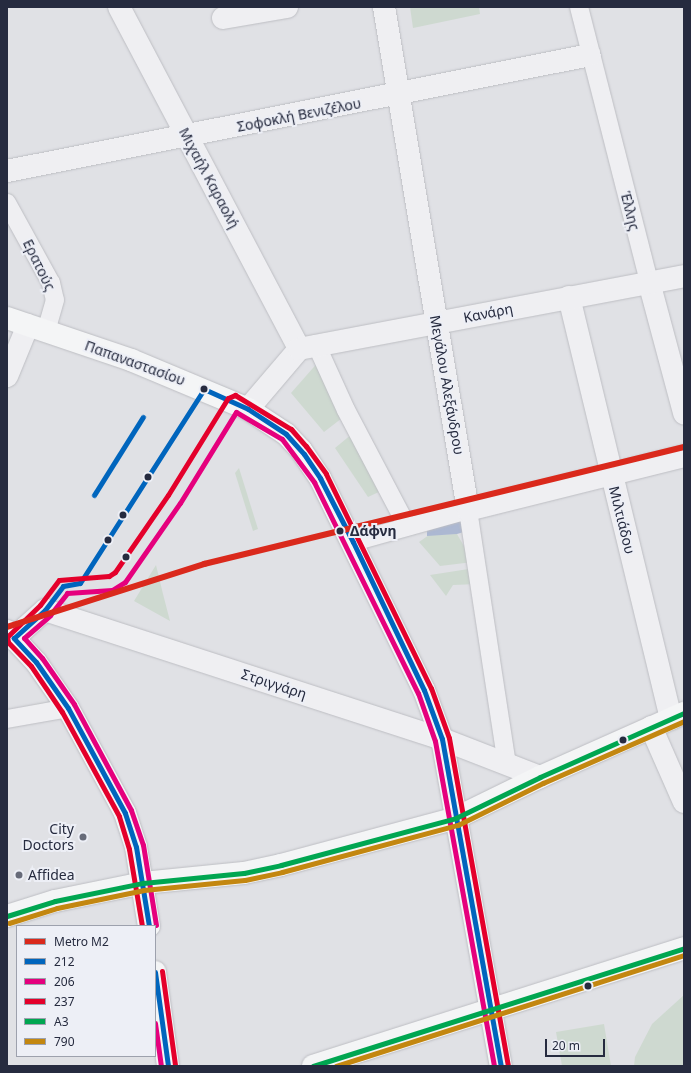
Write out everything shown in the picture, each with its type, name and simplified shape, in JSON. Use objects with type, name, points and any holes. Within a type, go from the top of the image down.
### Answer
[{"type":"main road","name":"Παπαναστασίου","points":[[7,318],[131,360],[248,409],[286,434],[301,450],[320,478],[353,542],[424,690],[442,739],[489,1010],[501,1066]]},
{"type":"main road","points":[[11,634],[36,662],[68,708],[125,813],[136,846],[148,925]]},
{"type":"main road","points":[[7,916],[55,901],[142,883],[244,873],[456,818],[540,777],[669,720]]},
{"type":"main road","points":[[313,1066],[684,948]]},
{"type":"main road","points":[[156,979],[168,1066]]},
{"type":"street","name":"Μιχαήλ Καραολή","points":[[119,7],[187,137],[307,347],[346,410],[407,526]]},
{"type":"street","points":[[223,18],[287,7]]},
{"type":"street","name":"Μεγάλου Αλεξάνδρου","points":[[384,7],[468,510],[507,764]]},
{"type":"street","name":"Έλλης","points":[[579,7],[590,55],[684,413]]},
{"type":"street","name":"Σοφοκλή Βενιζέλου","points":[[7,171],[399,95],[590,55]]},
{"type":"street","name":"Ερατούς","points":[[7,202],[51,283],[55,300],[37,328]]},
{"type":"street","name":"Κανάρη","points":[[307,347],[684,276]]},
{"type":"street","name":"Μιλτιάδου","points":[[569,297],[669,720],[684,802]]},
{"type":"street","points":[[7,376],[37,328]]},
{"type":"street","points":[[248,409],[307,347]]},
{"type":"street","points":[[353,542],[468,510],[684,456]]},
{"type":"street","name":"Στριγγάρη","points":[[11,634],[45,610],[442,739],[540,777]]},
{"type":"street","points":[[7,719],[68,708]]},
{"type":"shaded area","points":[[410,7],[479,7],[480,14],[413,28]]},
{"type":"shaded area","points":[[320,360],[346,415],[324,432],[291,393]]},
{"type":"shaded area","points":[[352,434],[381,491],[368,497],[335,448]]},
{"type":"shaded area","points":[[239,468],[258,529],[253,531],[235,473]]},
{"type":"shaded area","points":[[457,534],[473,562],[440,566],[419,542],[429,535]]},
{"type":"shaded area","points":[[156,565],[163,594],[170,621],[134,601]]},
{"type":"shaded area","points":[[475,568],[478,584],[453,585],[446,596],[430,575]]},
{"type":"shaded area","points":[[684,995],[684,1066],[634,1066],[635,1057],[652,1024]]},
{"type":"shaded area","points":[[604,1024],[611,1066],[562,1066],[556,1032]]},
{"type":"water","points":[[465,516],[467,531],[457,534],[427,536],[427,528]]},
{"type":"metro line","name":"Μ2","points":[[7,627],[204,564],[684,447]]},
{"type":"transit line","name":"212","points":[[149,925],[136,847],[125,813],[68,708],[36,662],[14,638],[45,610],[63,586],[80,583],[204,389],[248,409],[286,434],[304,454],[320,478],[353,542],[424,690],[442,739],[501,1066]]},
{"type":"transit line","name":"237","points":[[142,925],[129,849],[119,816],[62,712],[31,666],[8,642],[7,637],[40,605],[59,580],[109,576],[115,572],[168,495],[228,398],[235,395],[291,429],[306,446],[326,474],[431,688],[449,738],[508,1065]]},
{"type":"transit line","name":"206","points":[[156,925],[143,845],[131,810],[74,704],[42,658],[24,638],[50,615],[67,593],[112,590],[125,582],[180,503],[236,412],[282,439],[314,482],[418,693],[435,741],[494,1066]]},
{"type":"transit line","name":"212","points":[[94,495],[143,417]]},
{"type":"transit line","name":"Α3","points":[[7,916],[55,901],[143,883],[244,873],[281,865],[456,818],[540,777],[684,713]]},
{"type":"transit line","name":"790","points":[[9,923],[57,908],[144,890],[245,880],[282,872],[458,825],[543,783],[684,721]]},
{"type":"transit line","name":"Α3","points":[[313,1066],[684,948]]},
{"type":"transit line","name":"790","points":[[336,1066],[684,955]]},
{"type":"transit line","name":"237","points":[[162,971],[175,1065]]},
{"type":"transit line","name":"212","points":[[156,979],[168,1066]]},
{"type":"transit line","name":"206","points":[[156,1030],[161,1066]]},
{"type":"place","name":"Δάφνη","points":[[340,531]]},
{"type":"place","name":"City Doctors","points":[[83,837]]},
{"type":"place","name":"Affidea","points":[[19,875]]}]
